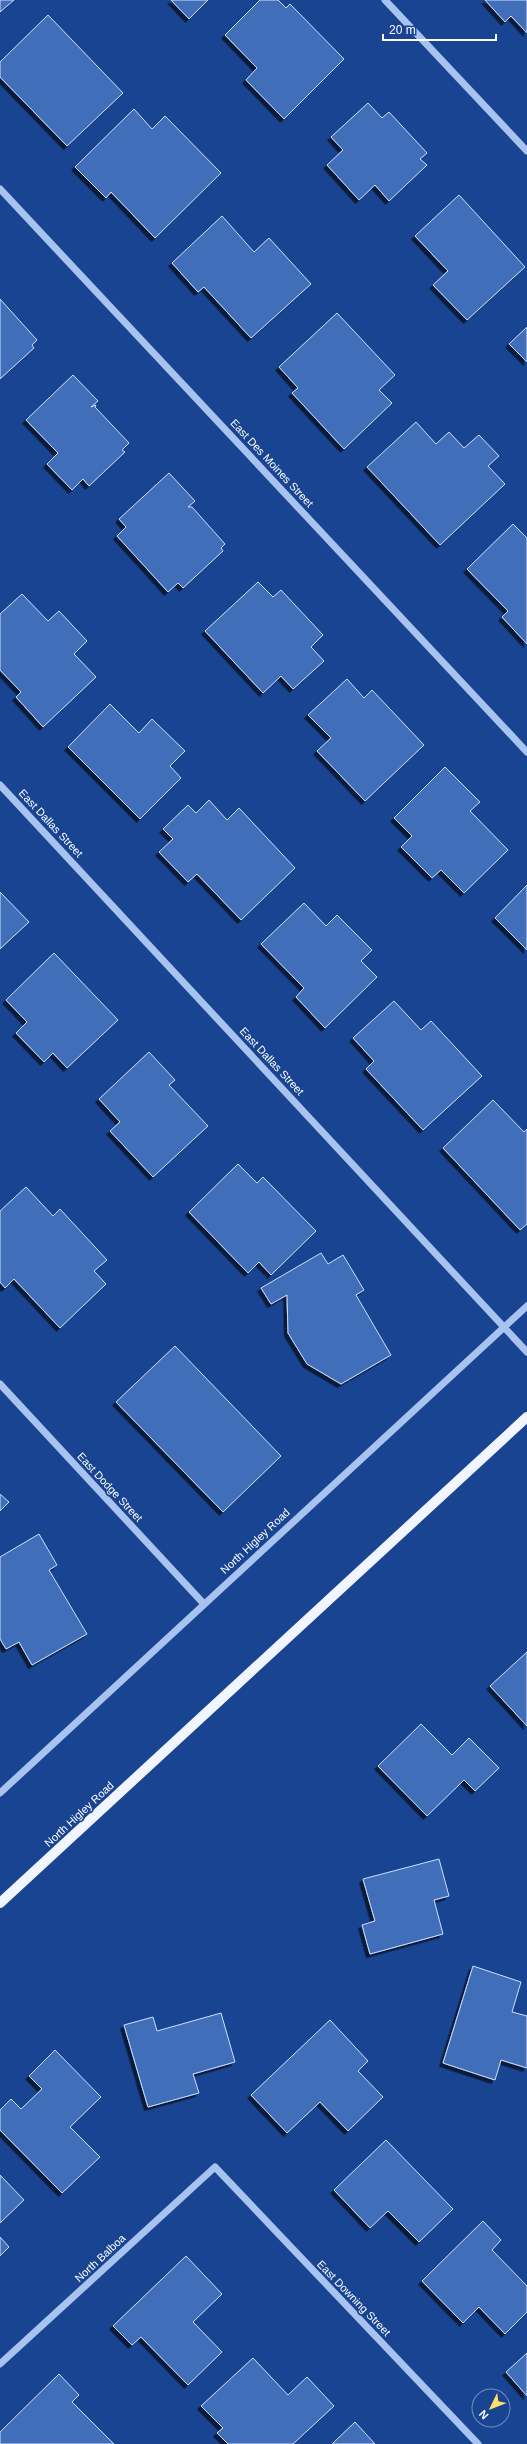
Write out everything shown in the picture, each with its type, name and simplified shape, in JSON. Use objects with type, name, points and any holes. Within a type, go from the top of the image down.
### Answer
[{"type":"main road","name":"North Higley Road","points":[[0,1903],[527,1417]]},
{"type":"street","points":[[385,0],[527,151]]},
{"type":"street","name":"East Des Moines Street","points":[[0,189],[527,752]]},
{"type":"street","name":"East Dallas Street","points":[[0,784],[527,1352]]},
{"type":"street","name":"North Higley Road","points":[[0,1793],[527,1306]]},
{"type":"street","name":"East Dodge Street","points":[[0,1384],[204,1604]]},
{"type":"street","name":"North Balboa","points":[[0,2364],[215,2167]]},
{"type":"street","name":"East Downing Street","points":[[215,2167],[478,2444]]},
{"type":"building","points":[[0,0],[14,0],[0,12]]},
{"type":"building","points":[[171,0],[208,0],[189,19]]},
{"type":"building","points":[[260,0],[278,0],[286,8],[290,4],[344,59],[284,119],[246,80],[257,68],[225,35]]},
{"type":"building","points":[[485,0],[527,0],[527,33],[511,16],[505,22]]},
{"type":"building","points":[[48,15],[123,93],[67,146],[0,77],[0,62]]},
{"type":"building","points":[[368,103],[382,118],[389,112],[427,153],[420,159],[427,165],[389,201],[375,185],[359,200],[327,165],[343,150],[331,137]]},
{"type":"building","points":[[134,109],[152,129],[165,116],[221,173],[155,238],[111,192],[106,198],[75,167]]},
{"type":"building","points":[[459,195],[525,267],[467,320],[433,285],[448,271],[415,236]]},
{"type":"building","points":[[222,216],[254,252],[269,238],[311,284],[251,338],[204,287],[198,292],[172,263]]},
{"type":"building","points":[[0,299],[37,340],[32,345],[34,348],[0,379]]},
{"type":"building","points":[[337,313],[395,375],[379,390],[392,403],[344,449],[292,393],[298,388],[279,367]]},
{"type":"building","points":[[527,327],[527,362],[509,344]]},
{"type":"building","points":[[73,375],[98,401],[91,407],[96,405],[95,407],[129,443],[122,450],[125,452],[89,486],[83,479],[72,490],[47,464],[58,453],[26,420]]},
{"type":"building","points":[[416,422],[436,444],[449,432],[464,448],[479,435],[499,456],[488,466],[505,484],[440,545],[367,467]]},
{"type":"building","points":[[169,473],[195,501],[188,507],[192,507],[225,544],[221,548],[223,551],[183,588],[178,583],[168,592],[117,536],[126,527],[119,519]]},
{"type":"building","points":[[513,524],[527,538],[527,644],[502,617],[508,611],[467,569]]},
{"type":"building","points":[[258,582],[273,597],[281,590],[323,635],[311,647],[324,661],[293,689],[281,676],[263,693],[205,631]]},
{"type":"building","points":[[22,594],[48,621],[59,611],[87,641],[74,654],[96,677],[43,727],[16,697],[21,692],[0,670],[0,614]]},
{"type":"building","points":[[347,679],[364,698],[372,690],[424,745],[365,801],[317,751],[331,738],[308,715]]},
{"type":"building","points":[[110,704],[139,733],[152,719],[185,751],[170,766],[181,778],[140,819],[68,747]]},
{"type":"building","points":[[445,767],[480,802],[470,811],[508,850],[464,893],[441,870],[432,878],[401,847],[412,836],[394,818]]},
{"type":"building","points":[[209,800],[227,820],[239,808],[295,868],[241,920],[197,874],[188,882],[159,852],[173,839],[163,829],[188,805],[196,813]]},
{"type":"building","points":[[527,885],[527,950],[495,918]]},
{"type":"building","points":[[0,892],[29,922],[0,949]]},
{"type":"building","points":[[304,903],[326,926],[337,915],[372,950],[361,961],[377,977],[325,1028],[296,997],[304,988],[261,944]]},
{"type":"building","points":[[54,953],[118,1020],[67,1068],[53,1053],[44,1062],[16,1033],[27,1022],[6,1000]]},
{"type":"building","points":[[394,1001],[421,1030],[431,1021],[482,1076],[423,1130],[366,1069],[374,1061],[353,1038]]},
{"type":"building","points":[[149,1052],[175,1080],[169,1085],[208,1126],[153,1177],[110,1131],[120,1122],[99,1099]]},
{"type":"building","points":[[493,1100],[524,1132],[527,1129],[527,1224],[520,1230],[443,1148]]},
{"type":"building","points":[[238,1164],[257,1183],[263,1177],[316,1231],[271,1275],[259,1262],[248,1273],[189,1212]]},
{"type":"building","points":[[26,1187],[53,1216],[60,1209],[107,1260],[94,1271],[106,1284],[60,1328],[14,1279],[5,1288],[0,1282],[0,1211]]},
{"type":"building","points":[[321,1253],[328,1264],[343,1255],[364,1290],[356,1295],[391,1355],[341,1384],[307,1364],[288,1333],[287,1295],[271,1304],[261,1288]]},
{"type":"building","points":[[175,1346],[281,1456],[223,1512],[116,1402]]},
{"type":"building","points":[[0,1494],[9,1502],[0,1511]]},
{"type":"building","points":[[39,1534],[57,1565],[49,1570],[87,1634],[32,1665],[19,1642],[6,1649],[0,1639],[0,1557]]},
{"type":"building","points":[[527,1652],[527,1726],[490,1686]]},
{"type":"building","points":[[421,1724],[452,1755],[469,1738],[499,1768],[475,1791],[464,1780],[427,1816],[378,1766]]},
{"type":"building","points":[[439,1859],[449,1896],[434,1900],[443,1934],[370,1954],[362,1925],[375,1921],[363,1879]]},
{"type":"building","points":[[473,1966],[521,1982],[512,2012],[527,2016],[527,2068],[501,2060],[495,2080],[443,2063]]},
{"type":"building","points":[[221,2013],[235,2062],[193,2074],[199,2093],[148,2107],[124,2025],[153,2017],[157,2031]]},
{"type":"building","points":[[330,2020],[368,2061],[358,2071],[383,2097],[348,2131],[320,2102],[287,2133],[251,2095]]},
{"type":"building","points":[[55,2050],[101,2097],[70,2127],[100,2157],[62,2193],[0,2130],[0,2110],[11,2099],[21,2109],[42,2089],[29,2076]]},
{"type":"building","points":[[386,2140],[453,2209],[419,2242],[388,2211],[370,2228],[334,2190]]},
{"type":"building","points":[[0,2175],[24,2200],[0,2223]]},
{"type":"building","points":[[483,2221],[501,2240],[492,2250],[527,2286],[527,2312],[505,2334],[479,2307],[463,2323],[422,2281]]},
{"type":"building","points":[[0,2237],[9,2247],[0,2256]]},
{"type":"building","points":[[186,2256],[222,2294],[193,2322],[222,2352],[188,2385],[141,2337],[132,2345],[113,2326]]},
{"type":"building","points":[[527,2353],[527,2396],[506,2372]]},
{"type":"building","points":[[253,2358],[288,2395],[307,2377],[334,2406],[293,2444],[228,2444],[217,2433],[223,2428],[201,2406]]},
{"type":"building","points":[[59,2374],[79,2395],[72,2402],[114,2444],[0,2444],[0,2432]]},
{"type":"building","points":[[355,2422],[375,2444],[332,2444]]}]
